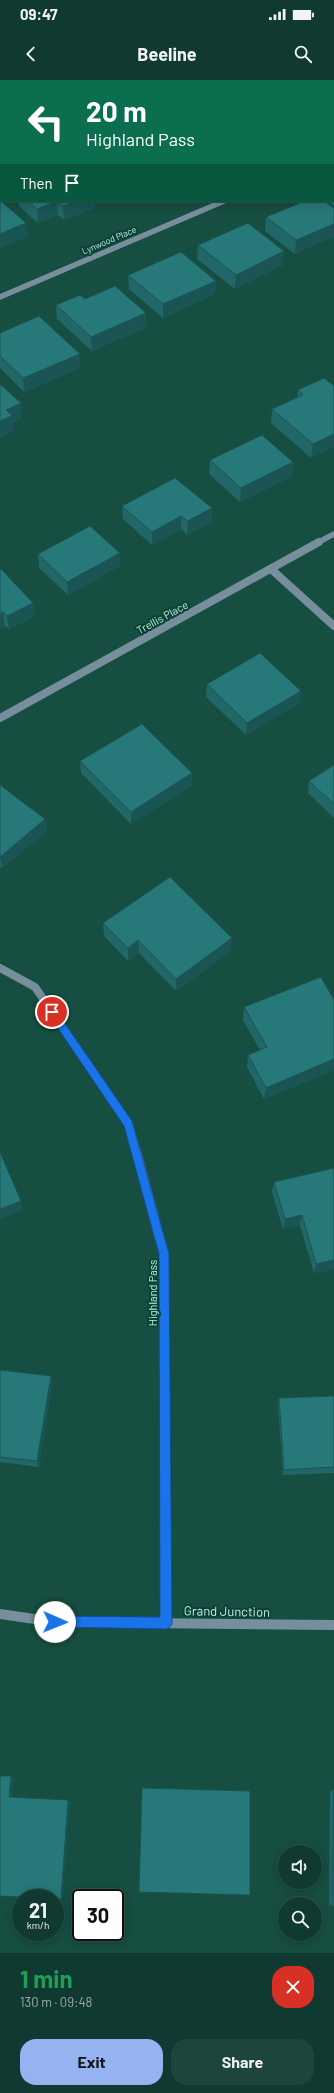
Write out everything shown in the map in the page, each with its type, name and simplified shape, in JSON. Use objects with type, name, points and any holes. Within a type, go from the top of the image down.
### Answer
[{"type":"street","name":"Lynwood Place","points":[[0,296],[222,202]]},
{"type":"street","name":"Trellis Place","points":[[0,718],[334,534]]},
{"type":"street","points":[[271,569],[334,626]]},
{"type":"street","name":"Highland Pass","points":[[0,968],[35,987],[129,1124],[164,1254],[166,1623]]},
{"type":"street","name":"Grand Junction","points":[[0,1614],[55,1622],[334,1625]]},
{"type":"building","points":[[0,202],[2,202],[26,223],[0,234]]},
{"type":"building","points":[[29,202],[54,202],[37,209]]},
{"type":"building","points":[[58,202],[73,202],[63,206]]},
{"type":"building","points":[[303,202],[325,202],[334,208],[334,224],[296,240],[266,217]]},
{"type":"building","points":[[248,223],[284,251],[236,275],[198,245]]},
{"type":"building","points":[[181,252],[216,281],[163,304],[128,275]]},
{"type":"building","points":[[115,286],[146,313],[91,337],[56,305],[80,295],[85,299]]},
{"type":"building","points":[[39,316],[80,354],[23,378],[0,356],[0,333]]},
{"type":"building","points":[[324,378],[334,386],[334,434],[313,444],[272,409],[303,395],[298,390]]},
{"type":"building","points":[[0,384],[21,403],[6,410],[12,416],[0,421]]},
{"type":"building","points":[[262,435],[293,462],[241,488],[210,460]]},
{"type":"building","points":[[175,478],[212,508],[188,521],[181,516],[152,532],[122,506]]},
{"type":"building","points":[[90,526],[120,553],[67,582],[38,554]]},
{"type":"building","points":[[1,569],[33,603],[7,616],[3,612],[0,614]]},
{"type":"building","points":[[260,653],[301,691],[247,723],[207,684]]},
{"type":"building","points":[[142,724],[192,773],[131,812],[80,761]]},
{"type":"building","points":[[334,765],[334,804],[309,781]]},
{"type":"building","points":[[0,785],[45,819],[0,857]]},
{"type":"building","points":[[170,877],[232,938],[176,979],[138,940],[128,948],[103,923]]},
{"type":"building","points":[[321,977],[334,1000],[334,1059],[266,1088],[248,1055],[267,1047],[244,1007]]},
{"type":"building","points":[[0,1152],[21,1201],[0,1209]]},
{"type":"building","points":[[334,1168],[334,1260],[316,1264],[302,1215],[285,1219],[274,1182]]},
{"type":"building","points":[[0,1370],[51,1376],[37,1461],[0,1457]]},
{"type":"building","points":[[334,1396],[334,1467],[284,1470],[279,1398]]},
{"type":"building","points":[[0,1776],[11,1776],[9,1797],[68,1800],[62,1889],[12,1889],[12,1897],[0,1896]]},
{"type":"building","points":[[142,1788],[250,1791],[250,1895],[139,1892]]},
{"type":"building","points":[[334,1790],[334,1906],[332,1906]]},
{"type":"route","points":[[52,1012],[129,1124],[164,1254],[166,1623],[55,1622]]}]
